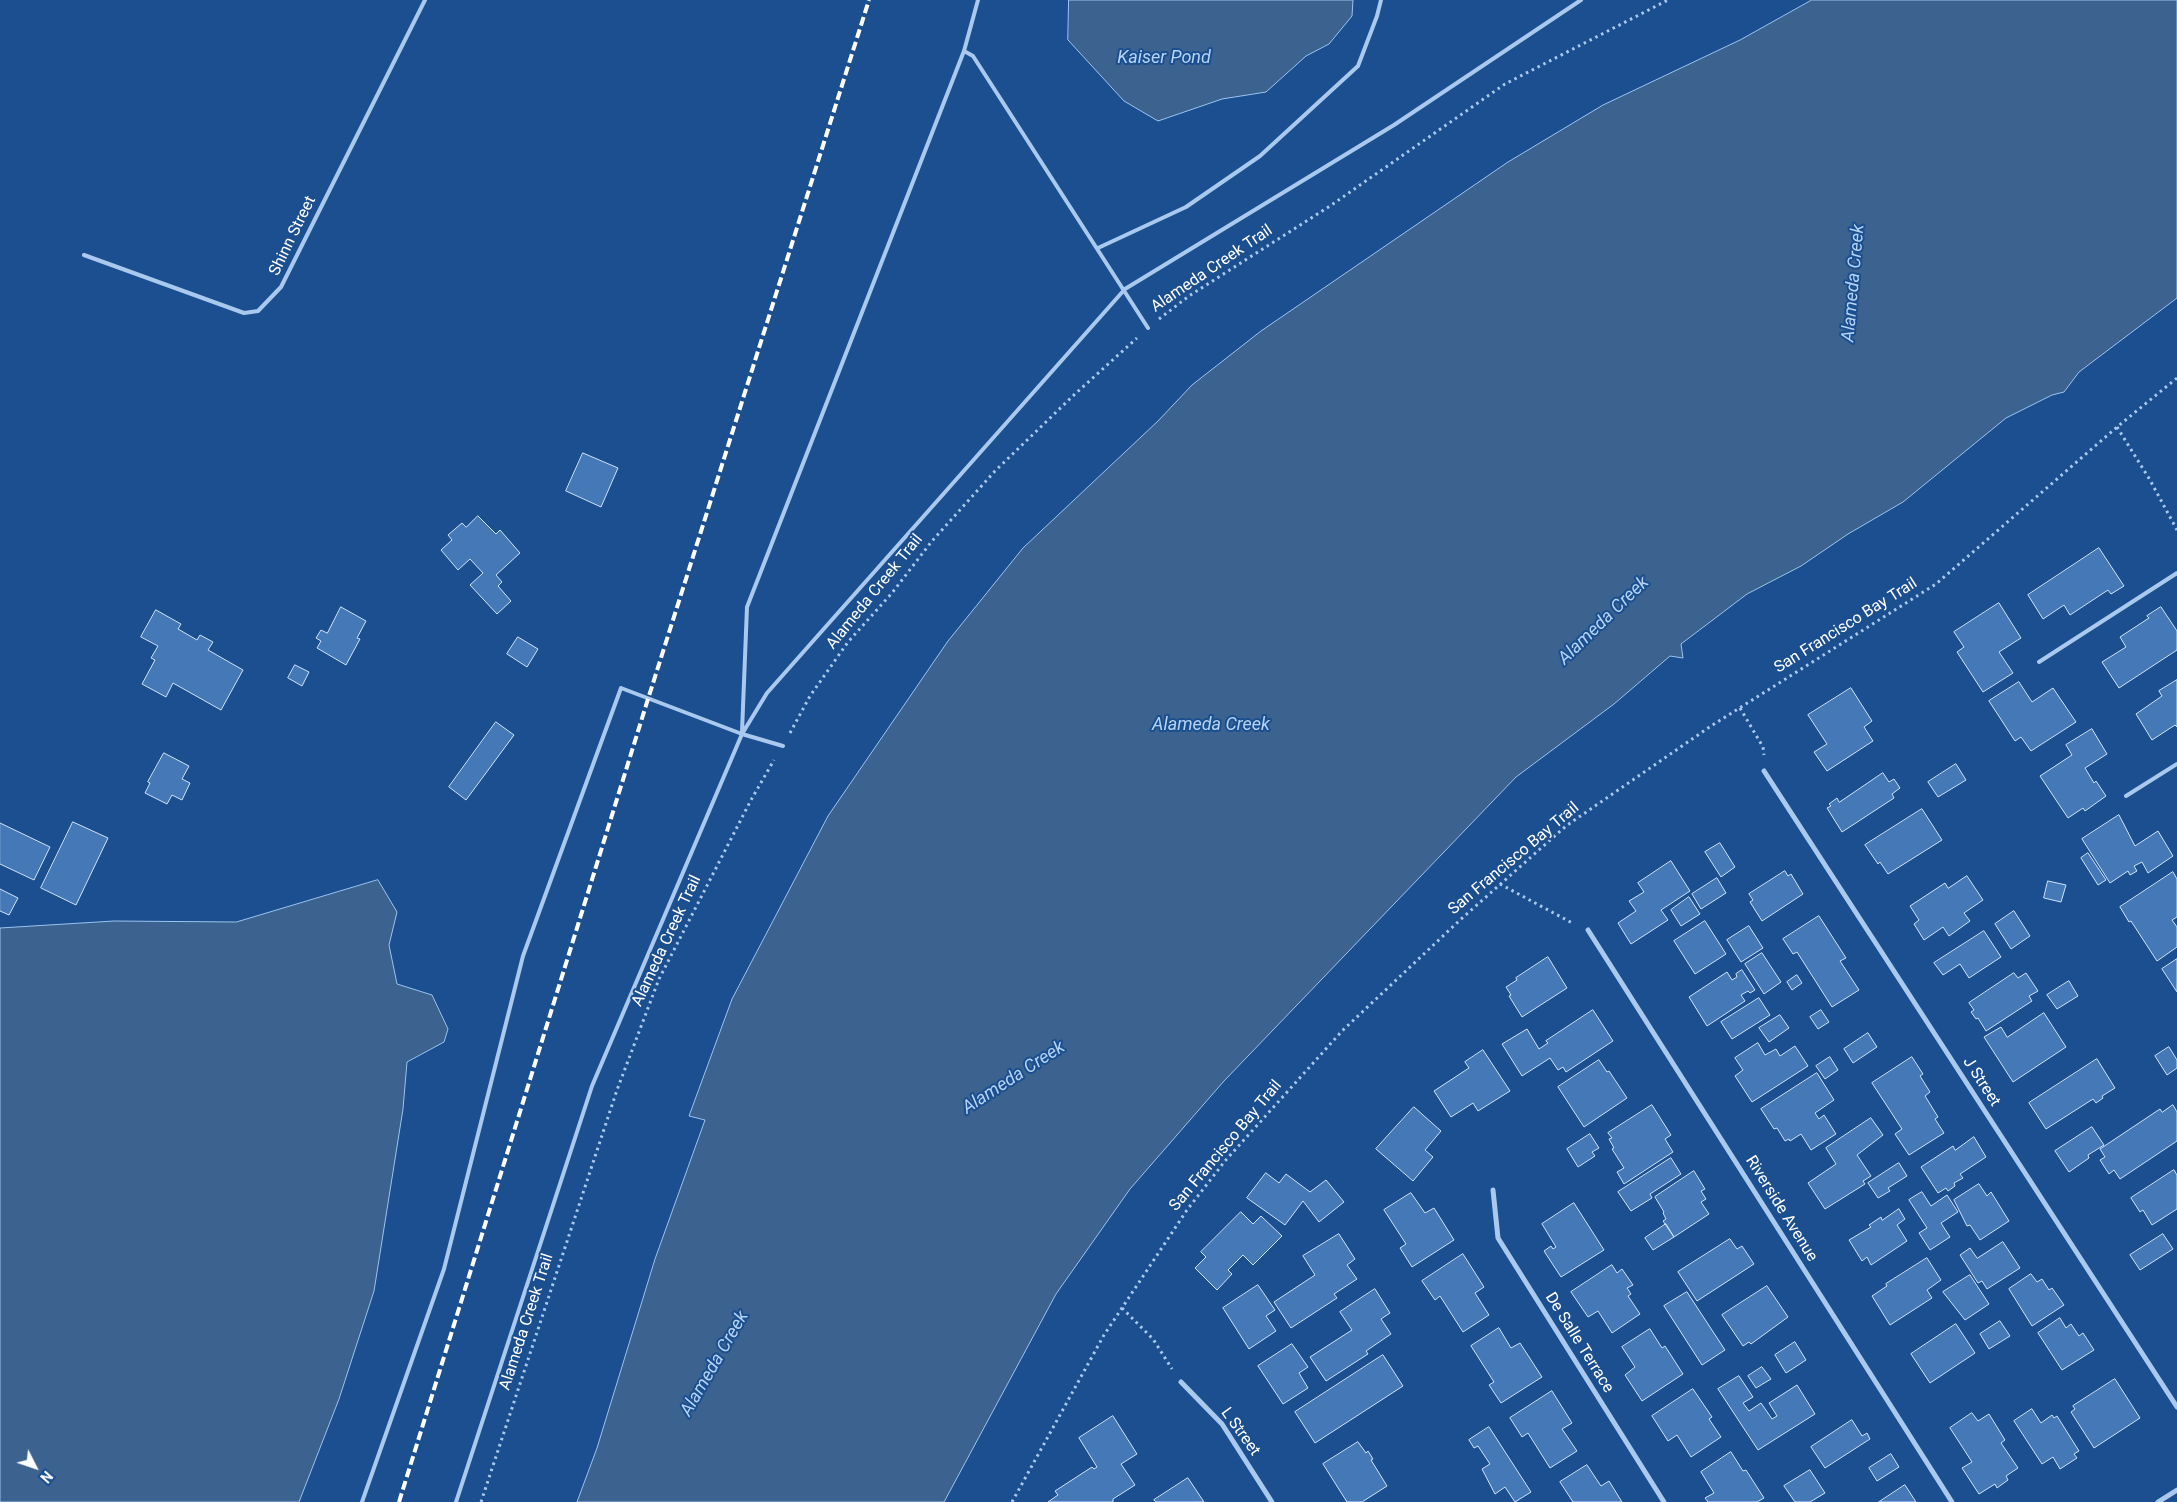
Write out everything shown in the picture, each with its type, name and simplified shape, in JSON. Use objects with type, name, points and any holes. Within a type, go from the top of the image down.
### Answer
[{"type":"street","name":"J Street","points":[[1764,771],[2177,1407]]},
{"type":"street","name":"Riverside Avenue","points":[[1588,930],[1952,1502]]},
{"type":"street","name":"De Salle Terrace","points":[[1493,1190],[1498,1238],[1664,1502]]},
{"type":"street","name":"L Street","points":[[1181,1382],[1222,1424],[1272,1502]]},
{"type":"street","points":[[2158,1502],[2177,1490]]},
{"type":"lane","name":"Shinn Street","points":[[84,255],[244,313],[258,311],[281,287],[425,0]]},
{"type":"lane","points":[[742,734],[747,607],[964,51],[978,0]]},
{"type":"lane","points":[[1098,248],[1186,207],[1260,156],[1358,66],[1381,0]]},
{"type":"lane","points":[[456,1502],[592,1086],[742,734],[767,693],[1125,289],[1394,125],[1581,0]]},
{"type":"lane","points":[[964,51],[973,56],[1125,289],[1148,328]]},
{"type":"lane","points":[[2039,662],[2177,573]]},
{"type":"lane","points":[[362,1502],[444,1269],[522,956],[621,688],[742,734],[783,746]]},
{"type":"lane","points":[[2126,796],[2177,764]]},
{"type":"path","name":"Alameda Creek Trail","points":[[481,1502],[617,1090],[659,979],[751,800],[810,696],[848,642],[892,593],[932,541],[995,472],[1075,394],[1148,328],[1189,296],[1330,206],[1506,84],[1668,0]]},
{"type":"path","name":"San Francisco Bay Trail","points":[[1012,1502],[1080,1379],[1122,1308],[1186,1210],[1225,1162],[1342,1031],[1500,884],[1566,826],[1740,708],[1936,584],[2117,427],[2177,378]]},
{"type":"path","points":[[2117,427],[2150,480],[2177,530]]},
{"type":"path","points":[[1740,708],[1763,747],[1764,771]]},
{"type":"path","points":[[1500,884],[1558,917],[1588,930]]},
{"type":"path","points":[[1122,1308],[1153,1339],[1181,1382]]},
{"type":"water","name":"Kaiser Pond","points":[[1069,0],[1353,0],[1352,16],[1329,44],[1306,56],[1266,92],[1222,99],[1158,121],[1124,101],[1068,40]]},
{"type":"water","name":"Alameda Creek","points":[[1812,0],[2177,0],[2177,298],[2079,372],[2064,392],[2052,395],[2006,418],[1903,502],[1848,534],[1801,566],[1747,594],[1681,644],[1683,658],[1670,656],[1614,704],[1516,777],[1224,1081],[1130,1189],[1056,1294],[944,1502],[577,1502],[597,1448],[655,1259],[705,1120],[689,1116],[732,999],[828,816],[948,641],[1023,548],[1158,421],[1192,385],[1261,331],[1508,162],[1603,105],[1740,40]]},
{"type":"water","points":[[378,880],[397,912],[389,945],[397,984],[432,995],[448,1029],[444,1042],[407,1062],[403,1109],[374,1291],[339,1399],[299,1502],[0,1502],[0,928],[114,921],[236,922]]},
{"type":"building","points":[[583,453],[618,468],[601,507],[566,491]]},
{"type":"building","points":[[478,516],[496,534],[500,530],[520,553],[496,575],[502,582],[498,586],[511,601],[497,614],[470,585],[483,573],[470,559],[458,570],[441,550],[452,540],[448,535],[462,523],[466,527]]},
{"type":"building","points":[[2099,548],[2124,586],[2111,594],[2108,590],[2070,615],[2064,605],[2043,619],[2028,595]]},
{"type":"building","points":[[1999,603],[2021,638],[1999,652],[2013,673],[1983,692],[1957,652],[1964,647],[1954,632]]},
{"type":"building","points":[[341,607],[366,621],[357,638],[360,639],[346,665],[317,648],[321,641],[316,638],[321,630],[327,633]]},
{"type":"building","points":[[2161,607],[2177,631],[2177,650],[2119,688],[2102,662],[2126,647],[2120,637],[2149,618],[2147,616]]},
{"type":"building","points":[[156,610],[181,624],[178,629],[197,640],[200,635],[213,642],[208,650],[243,670],[221,710],[173,683],[166,697],[142,684],[155,660],[151,658],[158,646],[141,637]]},
{"type":"building","points":[[518,637],[538,649],[527,667],[507,654]]},
{"type":"building","points":[[295,665],[309,672],[302,686],[288,678]]},
{"type":"building","points":[[2177,680],[2177,727],[2175,725],[2152,740],[2136,714],[2162,696],[2159,691]]},
{"type":"building","points":[[2019,682],[2032,702],[2053,688],[2076,722],[2031,751],[2021,737],[2015,741],[1989,701]]},
{"type":"building","points":[[1851,688],[1872,721],[1864,727],[1873,741],[1827,771],[1814,752],[1827,744],[1808,715]]},
{"type":"building","points":[[496,722],[514,735],[466,800],[449,787]]},
{"type":"building","points":[[2092,729],[2107,754],[2085,768],[2094,783],[2096,781],[2106,796],[2085,811],[2083,808],[2068,818],[2040,776],[2072,755],[2066,745]]},
{"type":"building","points":[[164,753],[189,766],[182,779],[190,783],[182,800],[172,795],[167,804],[145,793],[150,783],[148,782]]},
{"type":"building","points":[[1956,764],[1966,780],[1938,797],[1928,782]]},
{"type":"building","points":[[1883,773],[1889,782],[1894,779],[1900,788],[1892,794],[1894,798],[1842,832],[1827,808],[1831,806],[1829,804],[1837,798],[1839,802]]},
{"type":"building","points":[[1922,809],[1942,840],[1888,874],[1880,862],[1878,864],[1865,845]]},
{"type":"building","points":[[2119,815],[2135,846],[2158,831],[2173,856],[2148,873],[2142,862],[2134,866],[2137,871],[2130,875],[2128,871],[2110,883],[2082,839]]},
{"type":"building","points":[[73,822],[108,838],[76,905],[41,888]]},
{"type":"building","points":[[0,823],[50,847],[34,880],[0,864]]},
{"type":"building","points":[[1720,843],[1735,867],[1721,877],[1705,852]]},
{"type":"building","points":[[2088,853],[2106,880],[2098,885],[2081,858]]},
{"type":"building","points":[[1671,861],[1690,891],[1661,910],[1668,920],[1631,944],[1618,923],[1636,911],[1629,901],[1644,892],[1638,883]]},
{"type":"building","points":[[1785,871],[1788,876],[1791,874],[1803,894],[1762,921],[1750,902],[1753,900],[1749,894]]},
{"type":"building","points":[[2173,872],[2177,879],[2177,917],[2172,920],[2177,927],[2177,947],[2157,961],[2120,907]]},
{"type":"building","points":[[1967,876],[1983,900],[1964,913],[1970,921],[1949,936],[1943,927],[1924,940],[1914,924],[1919,920],[1910,906],[1945,883],[1948,888]]},
{"type":"building","points":[[1717,878],[1726,893],[1701,909],[1692,894]]},
{"type":"building","points":[[2048,881],[2066,885],[2061,902],[2044,898]]},
{"type":"building","points":[[0,889],[18,898],[9,915],[0,911]]},
{"type":"building","points":[[1689,897],[1700,914],[1681,926],[1671,910]]},
{"type":"building","points":[[2014,911],[2030,936],[2011,949],[1995,924]]},
{"type":"building","points":[[1819,916],[1846,958],[1840,961],[1859,990],[1832,1007],[1797,952],[1793,954],[1783,939]]},
{"type":"building","points":[[1705,921],[1726,954],[1695,974],[1674,941]]},
{"type":"building","points":[[1749,926],[1763,948],[1741,962],[1727,940]]},
{"type":"building","points":[[1984,931],[2001,957],[1969,978],[1960,964],[1943,975],[1934,963]]},
{"type":"building","points":[[1762,953],[1781,982],[1764,994],[1745,964]]},
{"type":"building","points":[[1548,957],[1567,988],[1522,1017],[1509,996],[1511,995],[1506,987],[1517,980],[1516,978]]},
{"type":"building","points":[[2177,959],[2177,992],[2162,969]]},
{"type":"building","points":[[1742,970],[1755,990],[1741,995],[1745,1001],[1707,1026],[1689,997],[1727,972],[1732,980]]},
{"type":"building","points":[[2014,973],[2018,978],[2026,973],[2038,991],[2029,996],[2032,1001],[1986,1031],[1978,1018],[1976,1019],[1971,1012],[1974,1010],[1969,1003]]},
{"type":"building","points":[[1797,975],[1802,983],[1792,990],[1787,982]]},
{"type":"building","points":[[2069,981],[2078,996],[2057,1009],[2047,995]]},
{"type":"building","points":[[1759,998],[1770,1015],[1732,1039],[1721,1022]]},
{"type":"building","points":[[1593,1010],[1613,1041],[1566,1072],[1563,1067],[1558,1070],[1550,1058],[1522,1076],[1502,1044],[1527,1029],[1539,1049],[1548,1043],[1546,1041]]},
{"type":"building","points":[[1821,1010],[1829,1022],[1818,1029],[1810,1017]]},
{"type":"building","points":[[2044,1013],[2066,1047],[2013,1082],[1984,1037],[2001,1027],[2007,1037]]},
{"type":"building","points":[[1780,1015],[1789,1028],[1769,1042],[1759,1028]]},
{"type":"building","points":[[1868,1033],[1877,1047],[1853,1063],[1844,1049]]},
{"type":"building","points":[[1758,1043],[1765,1055],[1776,1049],[1780,1056],[1795,1046],[1808,1066],[1752,1102],[1735,1076],[1743,1070],[1735,1058]]},
{"type":"building","points":[[2169,1047],[2177,1060],[2177,1068],[2167,1075],[2155,1056]]},
{"type":"building","points":[[1483,1050],[1510,1091],[1478,1111],[1473,1103],[1451,1117],[1434,1091],[1469,1068],[1465,1062]]},
{"type":"building","points":[[1830,1057],[1838,1070],[1825,1079],[1816,1066]]},
{"type":"building","points":[[1912,1057],[1923,1074],[1920,1076],[1930,1092],[1925,1096],[1938,1117],[1935,1119],[1944,1133],[1909,1155],[1895,1134],[1902,1129],[1872,1083]]},
{"type":"building","points":[[2097,1059],[2115,1088],[2102,1096],[2103,1098],[2096,1103],[2093,1099],[2046,1129],[2029,1103]]},
{"type":"building","points":[[1599,1060],[1607,1072],[1609,1071],[1627,1098],[1584,1127],[1558,1087]]},
{"type":"building","points":[[1817,1073],[1834,1100],[1815,1113],[1819,1119],[1824,1115],[1836,1134],[1811,1150],[1801,1134],[1790,1141],[1789,1139],[1785,1141],[1777,1128],[1774,1129],[1761,1109]]},
{"type":"building","points":[[1652,1105],[1671,1135],[1665,1139],[1673,1152],[1624,1184],[1617,1172],[1624,1168],[1612,1149],[1614,1148],[1609,1139],[1612,1138],[1608,1133]]},
{"type":"building","points":[[2173,1105],[2177,1112],[2177,1141],[2120,1179],[2114,1170],[2109,1174],[2100,1160],[2105,1157],[2100,1149],[2160,1109],[2162,1112]]},
{"type":"building","points":[[1414,1107],[1441,1131],[1425,1150],[1433,1157],[1413,1181],[1376,1149]]},
{"type":"building","points":[[1871,1118],[1883,1135],[1857,1155],[1871,1176],[1863,1181],[1865,1184],[1825,1209],[1808,1183],[1836,1164],[1826,1148]]},
{"type":"building","points":[[2092,1127],[2104,1145],[2088,1155],[2089,1158],[2069,1172],[2055,1151]]},
{"type":"building","points":[[1590,1134],[1599,1148],[1592,1152],[1595,1156],[1578,1167],[1567,1149]]},
{"type":"building","points":[[1974,1137],[1986,1157],[1960,1174],[1963,1178],[1954,1183],[1955,1186],[1948,1191],[1946,1188],[1938,1193],[1921,1167],[1953,1146],[1955,1150]]},
{"type":"building","points":[[1671,1158],[1681,1174],[1650,1194],[1652,1198],[1631,1211],[1618,1192]]},
{"type":"building","points":[[1899,1163],[1907,1176],[1888,1188],[1890,1191],[1878,1198],[1868,1183]]},
{"type":"building","points":[[2174,1170],[2177,1175],[2177,1209],[2152,1225],[2143,1210],[2140,1212],[2131,1198]]},
{"type":"building","points":[[1694,1171],[1705,1189],[1701,1191],[1706,1199],[1701,1202],[1709,1214],[1674,1237],[1663,1221],[1666,1219],[1664,1212],[1655,1197]]},
{"type":"building","points":[[1266,1173],[1279,1183],[1286,1174],[1310,1192],[1326,1180],[1344,1202],[1319,1222],[1303,1201],[1285,1225],[1247,1198]]},
{"type":"building","points":[[1979,1184],[1987,1196],[1991,1192],[2009,1221],[1980,1240],[1970,1225],[1967,1226],[1954,1200]]},
{"type":"building","points":[[1922,1192],[1931,1206],[1947,1195],[1958,1212],[1941,1223],[1950,1237],[1930,1250],[1919,1233],[1927,1228],[1909,1200]]},
{"type":"building","points":[[1411,1193],[1425,1213],[1434,1208],[1454,1240],[1412,1267],[1400,1248],[1406,1244],[1384,1210]]},
{"type":"building","points":[[1574,1203],[1604,1250],[1561,1277],[1544,1251],[1551,1246],[1553,1249],[1556,1247],[1542,1224]]},
{"type":"building","points":[[1899,1209],[1905,1219],[1897,1225],[1907,1241],[1871,1265],[1867,1257],[1862,1261],[1849,1240],[1871,1227],[1869,1225],[1881,1217],[1882,1220]]},
{"type":"building","points":[[1241,1212],[1253,1224],[1261,1216],[1282,1236],[1253,1265],[1243,1255],[1228,1270],[1232,1274],[1217,1290],[1195,1268],[1206,1257],[1201,1252]]},
{"type":"building","points":[[1666,1224],[1674,1237],[1653,1250],[1645,1238]]},
{"type":"building","points":[[1339,1234],[1355,1259],[1347,1265],[1357,1279],[1334,1294],[1337,1298],[1291,1328],[1274,1302],[1315,1275],[1303,1256]]},
{"type":"building","points":[[2163,1234],[2173,1249],[2140,1270],[2130,1255]]},
{"type":"building","points":[[1730,1239],[1737,1249],[1742,1246],[1754,1264],[1697,1301],[1678,1272]]},
{"type":"building","points":[[2003,1242],[2020,1268],[1987,1289],[1982,1281],[1978,1283],[1960,1255],[1970,1248],[1977,1258]]},
{"type":"building","points":[[1463,1254],[1484,1287],[1475,1293],[1489,1315],[1463,1332],[1440,1296],[1435,1300],[1422,1281]]},
{"type":"building","points":[[1927,1258],[1941,1280],[1927,1290],[1932,1298],[1890,1325],[1872,1296],[1887,1286],[1886,1284]]},
{"type":"building","points":[[1612,1265],[1617,1273],[1622,1269],[1633,1285],[1627,1288],[1631,1294],[1628,1296],[1640,1314],[1612,1333],[1598,1311],[1588,1317],[1571,1292]]},
{"type":"building","points":[[2031,1274],[2037,1282],[2042,1279],[2049,1290],[2052,1288],[2064,1305],[2032,1326],[2009,1289]]},
{"type":"building","points":[[1970,1275],[1989,1304],[1965,1320],[1943,1292]]},
{"type":"building","points":[[1258,1285],[1275,1310],[1266,1316],[1276,1331],[1249,1349],[1223,1308]]},
{"type":"building","points":[[1767,1286],[1788,1317],[1751,1344],[1749,1342],[1743,1346],[1722,1315]]},
{"type":"building","points":[[1375,1289],[1390,1313],[1381,1319],[1391,1334],[1366,1351],[1368,1354],[1326,1381],[1310,1357],[1352,1330],[1340,1312]]},
{"type":"building","points":[[1687,1292],[1725,1350],[1702,1365],[1664,1306]]},
{"type":"building","points":[[2060,1318],[2066,1328],[2071,1324],[2079,1336],[2083,1333],[2094,1350],[2062,1370],[2038,1333]]},
{"type":"building","points":[[2000,1321],[2010,1336],[1989,1349],[1980,1334]]},
{"type":"building","points":[[1956,1324],[1975,1353],[1930,1383],[1911,1354]]},
{"type":"building","points":[[1499,1328],[1511,1348],[1520,1343],[1542,1377],[1501,1403],[1489,1385],[1494,1382],[1471,1346]]},
{"type":"building","points":[[1650,1329],[1662,1348],[1665,1346],[1683,1374],[1642,1401],[1625,1375],[1635,1367],[1622,1347]]},
{"type":"building","points":[[1795,1342],[1806,1360],[1786,1373],[1775,1355]]},
{"type":"building","points":[[1292,1344],[1308,1367],[1299,1373],[1308,1388],[1283,1404],[1258,1366]]},
{"type":"building","points":[[1383,1355],[1403,1386],[1315,1443],[1295,1412]]},
{"type":"building","points":[[1762,1367],[1771,1379],[1756,1388],[1748,1376]]},
{"type":"building","points":[[1739,1376],[1753,1397],[1743,1403],[1749,1411],[1761,1403],[1772,1419],[1777,1416],[1769,1403],[1797,1385],[1815,1414],[1758,1450],[1718,1389]]},
{"type":"building","points":[[2115,1379],[2140,1418],[2094,1448],[2071,1412],[2075,1409],[2073,1406]]},
{"type":"building","points":[[1693,1389],[1712,1417],[1709,1419],[1721,1437],[1691,1457],[1677,1435],[1668,1441],[1652,1416]]},
{"type":"building","points":[[1552,1391],[1572,1423],[1562,1429],[1577,1451],[1550,1468],[1528,1433],[1522,1437],[1510,1418]]},
{"type":"building","points":[[2032,1409],[2041,1423],[2052,1415],[2054,1418],[2057,1416],[2079,1451],[2074,1454],[2077,1458],[2060,1469],[2053,1457],[2042,1464],[2014,1421]]},
{"type":"building","points":[[1972,1413],[1978,1421],[1989,1414],[2005,1440],[2001,1443],[2018,1468],[2006,1476],[2008,1480],[1997,1488],[1995,1484],[1979,1494],[1962,1468],[1972,1462],[1950,1428]]},
{"type":"building","points":[[1113,1416],[1137,1454],[1121,1464],[1135,1485],[1113,1499],[1113,1502],[1048,1502],[1058,1495],[1055,1491],[1092,1467],[1094,1469],[1097,1467],[1079,1438]]},
{"type":"building","points":[[1852,1420],[1862,1436],[1867,1433],[1870,1439],[1825,1468],[1811,1447]]},
{"type":"building","points":[[1489,1427],[1531,1492],[1515,1502],[1505,1487],[1495,1494],[1482,1469],[1490,1464],[1478,1446],[1474,1448],[1469,1440]]},
{"type":"building","points":[[1358,1442],[1366,1453],[1368,1451],[1373,1459],[1371,1460],[1387,1486],[1362,1502],[1347,1502],[1323,1464]]},
{"type":"building","points":[[1731,1452],[1743,1471],[1746,1470],[1764,1498],[1757,1502],[1708,1502],[1705,1498],[1714,1493],[1701,1472]]},
{"type":"building","points":[[1891,1454],[1899,1467],[1877,1481],[1869,1468]]},
{"type":"building","points":[[1587,1465],[1601,1486],[1609,1481],[1622,1502],[1573,1502],[1560,1482]]},
{"type":"building","points":[[1810,1470],[1825,1493],[1810,1502],[1795,1502],[1784,1486]]},
{"type":"building","points":[[1188,1478],[1204,1502],[1156,1502],[1154,1500]]},
{"type":"building","points":[[1905,1485],[1916,1502],[1879,1502]]},
{"type":"railway","points":[[399,1502],[648,699],[869,0]]}]
